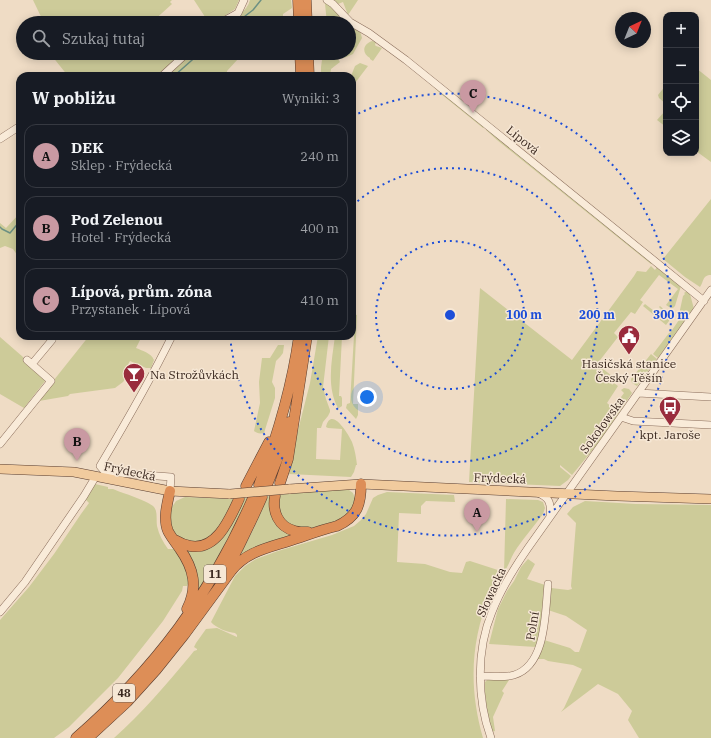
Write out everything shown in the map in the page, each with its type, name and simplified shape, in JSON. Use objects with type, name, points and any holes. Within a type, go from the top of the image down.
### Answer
[{"type":"highway","points":[[298,0],[302,16]]},
{"type":"highway","points":[[304,16],[306,0]]},
{"type":"highway","points":[[300,60],[301,72]]},
{"type":"highway","points":[[308,60],[309,72]]},
{"type":"highway","points":[[298,340],[286,399],[263,485],[277,460],[286,432],[300,375]]},
{"type":"highway","points":[[280,483],[288,459],[306,340]]},
{"type":"highway","points":[[246,486],[267,445],[286,399]]},
{"type":"highway","points":[[200,611],[235,566],[244,558],[266,547],[336,526],[351,518],[359,504],[361,484]]},
{"type":"highway","points":[[167,644],[191,601],[194,584],[188,560],[168,531],[166,522],[167,503],[170,491]]},
{"type":"highway","points":[[174,539],[185,545],[198,546],[205,545],[216,538],[223,529],[235,496]]},
{"type":"highway","points":[[275,496],[274,511],[283,526],[293,531],[312,533]]},
{"type":"highway","name":"11","points":[[88,738],[127,702],[156,670],[184,635],[225,572],[239,546],[258,497],[242,522],[216,572],[167,644]]},
{"type":"highway","name":"48","points":[[76,738],[122,695],[167,644]]},
{"type":"main road","name":"Frýdecká","points":[[0,469],[74,472],[170,491],[235,496],[289,489],[361,484],[566,494],[711,499]]},
{"type":"street","points":[[233,16],[238,13],[244,0]]},
{"type":"street","name":"Lípová","points":[[327,0],[344,16]]},
{"type":"street","name":"Lípová","points":[[356,25],[406,60],[704,301]]},
{"type":"street","points":[[166,72],[179,60]]},
{"type":"street","points":[[0,139],[16,129]]},
{"type":"street","name":"Sokołowska","points":[[566,494],[711,290]]},
{"type":"street","points":[[0,444],[51,381],[29,362],[52,340]]},
{"type":"street","points":[[170,340],[114,444],[100,466],[105,472],[171,477],[170,491]]},
{"type":"street","points":[[638,393],[711,397]]},
{"type":"street","points":[[622,417],[634,421],[711,425]]},
{"type":"street","points":[[0,612],[25,582],[96,476]]},
{"type":"street","points":[[536,492],[543,495],[549,501],[551,506],[550,518]]},
{"type":"street","name":"Słowacka","points":[[491,738],[485,719],[480,676],[484,638],[491,613],[512,572],[566,494]]},
{"type":"street","name":"Polní","points":[[480,676],[512,676],[519,673],[531,662],[539,648],[543,633],[548,584]]},
{"type":"shaded area","points":[[33,0],[172,0],[170,2],[172,4],[159,16],[41,16]]},
{"type":"shaded area","points":[[194,0],[239,0],[235,9],[224,16],[204,16]]},
{"type":"shaded area","points":[[250,0],[291,0],[292,8],[283,14],[283,16],[237,16],[246,8]]},
{"type":"shaded area","points":[[332,0],[358,0],[348,15],[343,2],[338,4]]},
{"type":"shaded area","points":[[323,1],[330,4],[340,16],[326,16],[325,4]]},
{"type":"shaded area","points":[[356,29],[360,31],[362,38],[356,49]]},
{"type":"shaded area","points":[[372,41],[376,42],[376,46],[382,48],[373,61],[364,51],[366,45]]},
{"type":"shaded area","points":[[55,60],[237,60],[227,72],[65,72]]},
{"type":"shaded area","points":[[322,60],[339,60],[340,62],[331,69],[331,72],[321,72]]},
{"type":"shaded area","points":[[360,63],[368,66],[356,82],[356,72],[353,72],[355,66]]},
{"type":"shaded area","points":[[699,70],[711,80],[711,162],[699,153]]},
{"type":"shaded area","points":[[424,78],[486,128],[483,128],[441,94]]},
{"type":"shaded area","points":[[663,89],[663,101],[659,98],[658,95]]},
{"type":"shaded area","points":[[663,113],[663,125],[657,120]]},
{"type":"shaded area","points":[[487,129],[652,263],[651,264],[497,140],[486,130]]},
{"type":"shaded area","points":[[711,199],[711,275],[705,277],[700,287],[663,259]]},
{"type":"shaded area","points":[[16,217],[16,253],[13,249],[5,246],[0,248],[0,223],[6,228]]},
{"type":"shaded area","points":[[651,266],[655,270],[657,267],[681,286],[675,306],[673,308],[666,305],[678,289],[659,275],[640,300],[643,302],[635,314],[631,312],[614,333],[618,337],[597,364],[612,376],[610,380],[612,385],[614,383],[618,386],[607,403],[613,408],[624,393],[621,390],[624,388],[629,389],[632,393],[596,448],[595,447],[572,475],[560,465],[560,467],[571,476],[560,486],[469,482],[480,288],[572,360],[637,271],[646,272]]},
{"type":"shaded area","points":[[687,291],[690,294],[694,309],[658,358],[653,354],[679,320],[683,296]]},
{"type":"shaded area","points":[[645,304],[658,314],[662,310],[659,307],[660,306],[668,313],[670,317],[666,325],[643,306]]},
{"type":"shaded area","points":[[356,315],[357,315],[356,337]]},
{"type":"shaded area","points":[[0,337],[44,378],[45,381],[24,408],[0,394]]},
{"type":"shaded area","points":[[86,340],[140,340],[136,348],[146,352],[154,360],[151,368],[146,368],[130,361],[126,368],[126,378],[115,388],[38,400]]},
{"type":"shaded area","points":[[317,340],[329,340],[323,387],[330,412],[321,428],[317,428],[316,459],[340,460],[342,429],[326,427],[328,421],[332,419],[336,420],[344,428],[354,448],[357,465],[351,477],[289,474],[290,469],[287,469],[310,383]]},
{"type":"shaded area","points":[[334,340],[342,340],[339,396],[342,398],[342,406],[339,408],[334,400],[332,391],[331,364]]},
{"type":"shaded area","points":[[354,340],[356,340],[353,404],[358,404],[358,415],[356,419],[346,408],[347,404],[350,403]]},
{"type":"shaded area","points":[[278,345],[284,345],[283,353],[276,361],[272,382],[275,388],[275,398],[264,433],[258,433],[254,431],[260,403],[259,382],[262,358],[270,358]]},
{"type":"shaded area","points":[[651,354],[657,359],[637,386],[632,383],[631,379]]},
{"type":"shaded area","points":[[95,484],[135,497],[154,507],[157,526],[161,538],[168,549],[175,549],[184,562],[188,571],[189,581],[187,586],[183,586],[182,591],[163,621],[118,678],[69,727],[54,738],[0,738],[0,620],[29,587],[54,554],[89,503],[85,499]]},
{"type":"shaded area","points":[[327,490],[349,490],[353,493],[355,498],[354,505],[351,511],[341,520],[327,525],[302,530],[280,519],[277,495]]},
{"type":"shaded area","points":[[387,492],[454,495],[455,502],[426,501],[421,506],[421,514],[399,513],[397,562],[425,564],[450,572],[462,573],[466,562],[470,561],[504,572],[506,499],[538,500],[543,502],[545,508],[543,514],[515,551],[506,569],[492,592],[483,612],[478,630],[475,648],[474,684],[478,720],[483,738],[114,738],[144,709],[194,651],[197,650],[194,647],[206,629],[217,628],[237,637],[235,633],[222,629],[211,622],[235,576],[245,566],[256,559],[332,535],[354,526],[366,514],[373,498]]},
{"type":"shaded area","points":[[268,496],[272,496],[271,504],[296,535],[238,559],[254,528]]},
{"type":"shaded area","points":[[185,497],[237,499],[215,535],[199,544],[177,538],[171,528],[170,515],[172,507],[176,501]]},
{"type":"shaded area","points":[[243,498],[249,498],[224,548],[195,597],[184,548],[199,550]]},
{"type":"shaded area","points":[[585,501],[636,504],[711,505],[711,738],[639,738],[628,720],[632,711],[618,694],[598,684],[561,712],[582,669],[573,665],[537,659],[544,640],[570,648],[575,652],[579,652],[587,630],[566,616],[548,610],[551,588],[572,589],[576,523],[567,514],[573,507]]},
{"type":"shaded area","points":[[528,559],[535,564],[527,579],[545,585],[544,614],[536,647],[489,644],[498,609],[521,567]]},
{"type":"shaded area","points":[[487,680],[509,680],[502,691],[504,693],[493,717],[495,731],[492,732],[485,695],[485,682]]},
{"type":"waterway","points":[[245,16],[253,10],[261,0]]},
{"type":"waterway","points":[[179,72],[192,60]]},
{"type":"waterway","points":[[0,227],[10,233],[16,226]]},
{"type":"place","name":"Lípová, prům. zóna","points":[[473,113]]},
{"type":"place","name":"Hasičská stanice Český Těšín","points":[[629,356]]},
{"type":"place","name":"Na Strožůvkách","points":[[134,394]]},
{"type":"place","name":"kpt. Jaroše","points":[[670,426]]},
{"type":"place","name":"Pod Zelenou","points":[[77,461]]},
{"type":"place","name":"DEK","points":[[477,532]]}]
